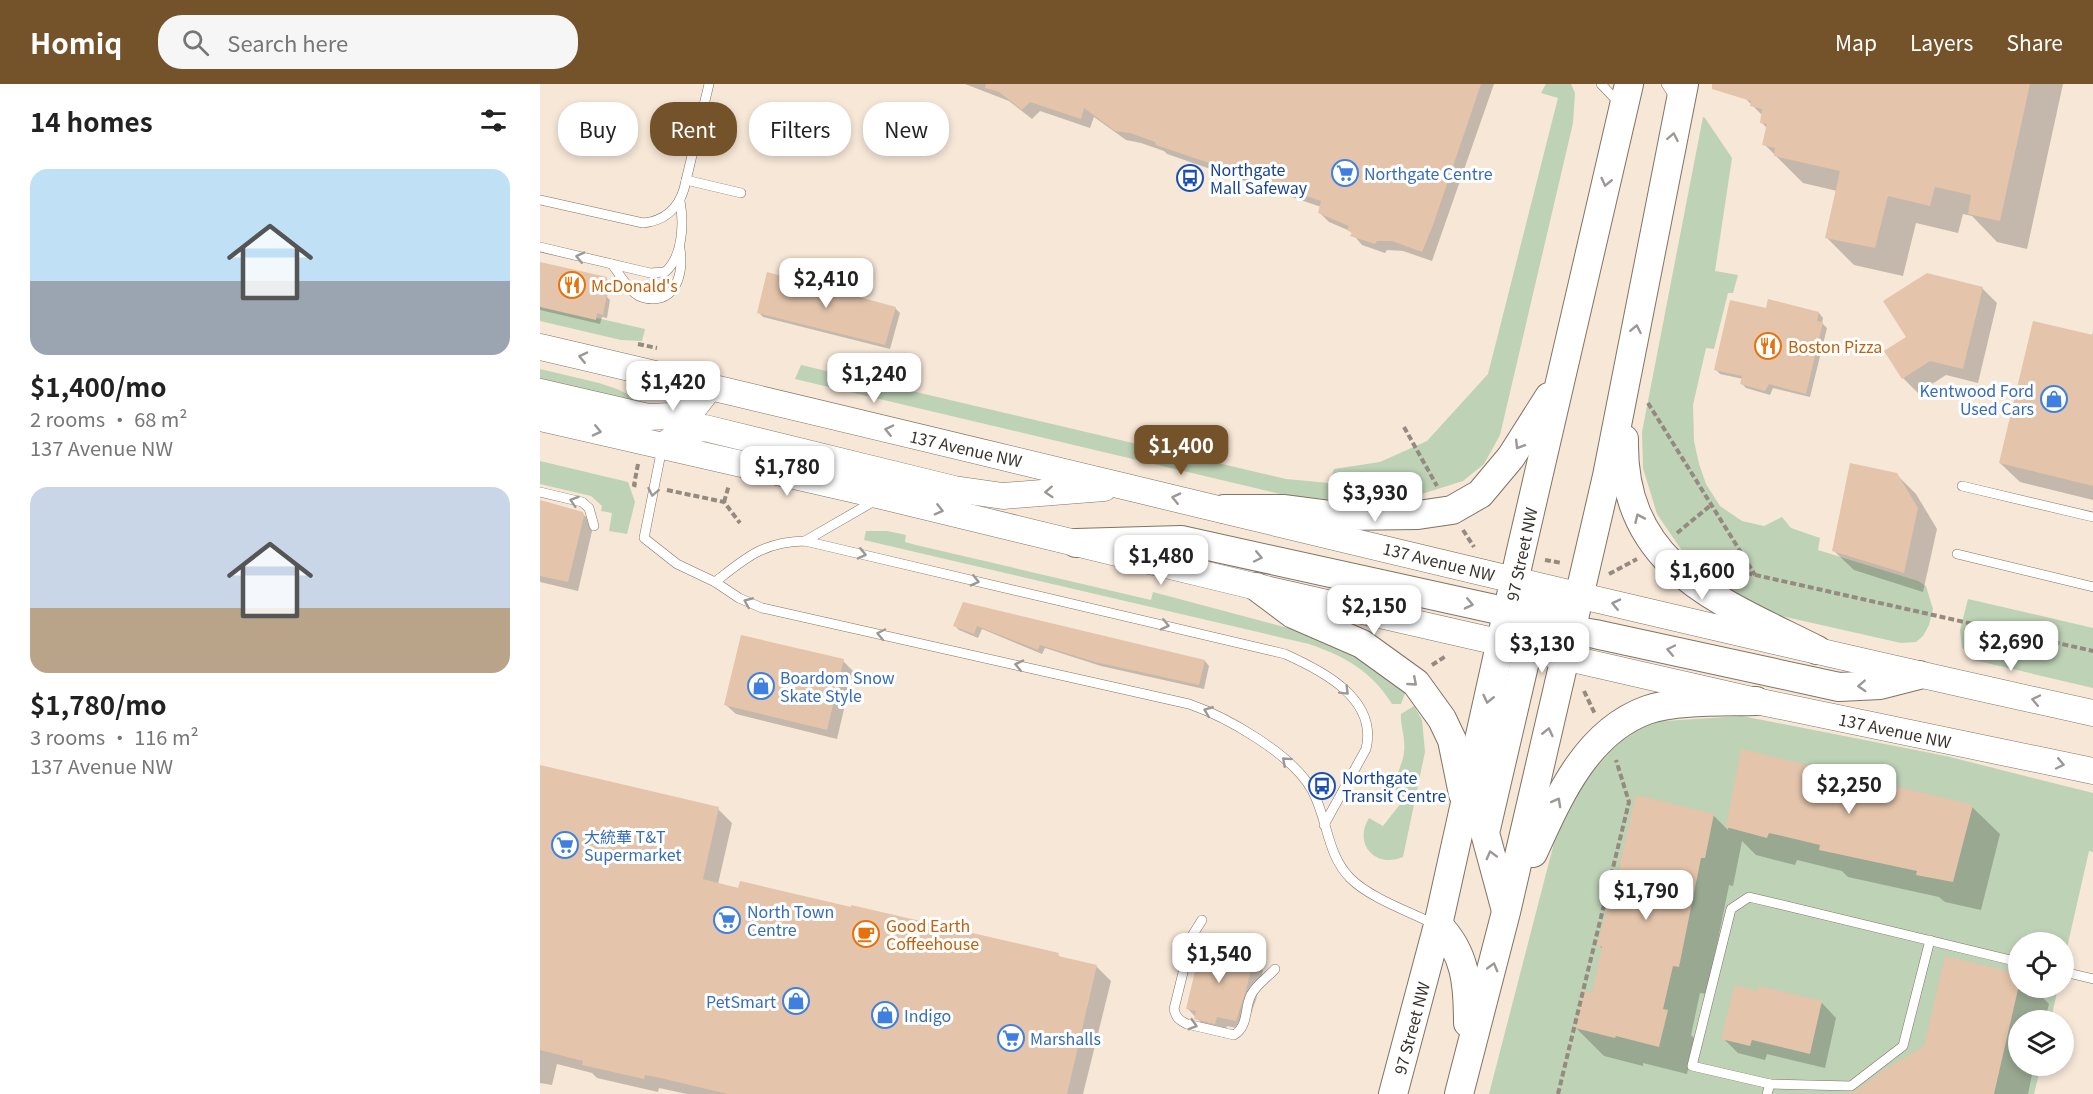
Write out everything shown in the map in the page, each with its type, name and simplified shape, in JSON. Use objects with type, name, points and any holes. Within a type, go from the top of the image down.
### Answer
[{"type":"main road","points":[[1677,91],[1623,459],[1635,513],[1656,548],[1683,574],[1716,599],[1817,650]]},
{"type":"main road","name":"97 Street NW","points":[[1393,1094],[1437,925],[1465,802],[1518,629],[1515,579],[1626,96]]},
{"type":"main road","name":"137 Avenue NW","points":[[540,347],[1224,509],[1578,596],[2093,713]]},
{"type":"main road","points":[[1224,509],[1283,509],[1337,516],[1418,515],[1452,510],[1480,494],[1511,457],[1561,378]]},
{"type":"main road","points":[[540,392],[648,417],[671,416],[693,409],[710,387]]},
{"type":"main road","points":[[1459,1094],[1506,912],[1607,476],[1634,391]]},
{"type":"main road","name":"137 Avenue NW","points":[[540,418],[882,496],[1257,587],[1518,629],[1565,657],[1756,701],[2093,771]]},
{"type":"main road","points":[[663,446],[682,432],[705,428],[980,494],[1003,496],[1128,486]]},
{"type":"main road","points":[[1076,543],[1181,540],[1518,629],[1550,627],[1572,629],[1839,687],[1880,685],[1919,675]]},
{"type":"main road","points":[[1257,587],[1293,614],[1362,644],[1416,683],[1433,706],[1452,740],[1465,802]]},
{"type":"main road","points":[[1518,629],[1578,596]]},
{"type":"main road","points":[[1506,912],[1485,833],[1518,629]]},
{"type":"main road","points":[[1506,912],[1554,805],[1578,765],[1605,734],[1625,720],[1648,709],[1687,703],[1756,701]]},
{"type":"main road","points":[[1437,925],[1448,935],[1466,976],[1467,1064]]},
{"type":"lane","points":[[540,200],[643,223],[664,217],[680,201],[709,84]]},
{"type":"lane","points":[[1601,84],[1626,96]]},
{"type":"lane","points":[[686,180],[741,193]]},
{"type":"lane","points":[[540,247],[650,273],[665,272],[675,261],[679,244],[683,217],[680,201]]},
{"type":"lane","points":[[612,264],[640,297],[657,299],[667,296],[678,281],[682,262],[679,244]]},
{"type":"lane","points":[[663,446],[644,538],[677,564],[762,608],[1162,698],[1209,711],[1259,740],[1294,769],[1311,789],[1340,866],[1359,886],[1437,925]]},
{"type":"lane","points":[[1962,486],[2093,517]]},
{"type":"lane","points":[[540,492],[582,502],[589,508],[594,526]]},
{"type":"lane","points":[[805,541],[882,496]]},
{"type":"lane","points":[[715,582],[747,557],[762,549],[777,543],[805,541],[1285,654],[1325,674],[1342,686],[1355,701],[1365,718],[1369,736],[1366,749],[1324,825]]},
{"type":"lane","points":[[1956,554],[2093,587]]},
{"type":"lane","points":[[1930,940],[1903,1046],[1851,1086],[1770,1084],[1692,1066],[1731,909],[1749,897],[1930,940],[2008,959]]},
{"type":"lane","points":[[1202,920],[1192,936],[1174,1009],[1180,1021],[1234,1035],[1243,1026],[1251,994],[1275,969]]},
{"type":"lane","points":[[2074,974],[2093,979]]},
{"type":"lane","points":[[1767,1094],[1770,1084]]},
{"type":"path","points":[[632,344],[644,344],[661,349]]},
{"type":"path","points":[[1634,391],[1712,505],[1755,575]]},
{"type":"path","points":[[1404,427],[1441,493]]},
{"type":"path","points":[[724,502],[740,522]]},
{"type":"path","points":[[1668,540],[1712,505]]},
{"type":"path","points":[[1463,529],[1474,547],[1479,548]]},
{"type":"path","points":[[1600,571],[1608,575],[1647,554]]},
{"type":"path","points":[[1708,565],[2093,651]]},
{"type":"path","points":[[1427,668],[1449,655],[1450,650]]},
{"type":"path","points":[[1580,683],[1600,724]]},
{"type":"path","points":[[1558,1094],[1629,802],[1616,759]]},
{"type":"green space","points":[[1546,84],[1571,84],[1575,93],[1573,123],[1500,435],[1484,464],[1463,481],[1409,498],[1370,501],[1285,495],[795,379],[801,365],[1286,479],[1329,483],[1334,469],[1380,462],[1427,441],[1488,374],[1558,98],[1541,93]]},
{"type":"green space","points":[[1703,117],[1732,158],[1715,271],[1738,275],[1733,293],[1728,293],[1714,349],[1706,348],[1693,405],[1694,441],[1706,484],[1720,506],[1742,521],[1764,526],[1782,517],[1791,528],[1820,538],[1818,550],[1918,581],[1926,586],[1933,609],[1929,625],[1923,636],[1916,642],[1901,643],[1773,614],[1698,574],[1657,514],[1643,468],[1642,432]]},
{"type":"green space","points":[[540,305],[645,329],[642,341],[621,340],[540,321]]},
{"type":"green space","points":[[540,369],[617,389],[639,402],[540,385]]},
{"type":"green space","points":[[540,461],[628,482],[635,502],[627,534],[609,531],[612,513],[601,511],[602,506],[591,496],[540,484]]},
{"type":"green space","points":[[866,531],[887,531],[906,535],[905,542],[916,545],[1151,600],[1153,592],[1295,630],[1346,650],[1407,688],[1401,704],[1392,704],[1376,682],[1356,666],[1309,644],[864,540]]},
{"type":"green space","points":[[1968,599],[2093,628],[2093,688],[1974,660],[1962,648],[1960,630]]},
{"type":"green space","points":[[1414,706],[1422,720],[1425,752],[1403,857],[1393,860],[1384,859],[1376,857],[1365,844],[1365,827],[1369,818],[1383,826],[1405,798],[1394,788],[1404,752],[1401,714]]},
{"type":"green space","points":[[1742,716],[1946,756],[2093,793],[2093,852],[2089,851],[2071,932],[2008,932],[2008,998],[2056,998],[2053,1010],[2008,1010],[2008,1076],[2038,1076],[2034,1094],[1489,1094],[1562,812],[1590,765],[1618,737],[1649,722]]},
{"type":"building","name":"Northgate Centre","points":[[986,84],[1481,84],[1422,252],[1392,241],[1377,241],[1375,244],[1350,236],[1352,233],[1347,230],[1349,226],[1318,213],[1321,201],[1156,145],[1155,142],[1130,133],[1115,131],[1084,108],[1081,119],[1030,102],[1022,110],[999,92],[985,88]]},
{"type":"building","points":[[1712,84],[2030,84],[2000,221],[1968,214],[1971,195],[1935,187],[1930,206],[1888,196],[1875,248],[1825,238],[1840,171],[1774,156],[1775,148],[1762,145],[1767,124],[1760,123],[1762,109],[1750,106],[1751,101],[1712,89]]},
{"type":"building","name":"McDonald's","points":[[540,262],[607,277],[603,294],[607,294],[603,315],[597,313],[596,320],[540,307]]},
{"type":"building","points":[[767,272],[896,307],[885,345],[757,313]]},
{"type":"building","points":[[1927,273],[1983,287],[1963,369],[1930,361],[1902,379],[1884,351],[1906,337],[1883,301]]},
{"type":"building","name":"Boston Pizza","points":[[1768,299],[1819,312],[1817,321],[1823,322],[1806,394],[1769,384],[1765,391],[1740,384],[1742,376],[1714,370],[1730,300],[1766,308]]},
{"type":"building","name":"Kentwood Ford Used Cars","points":[[2033,321],[2093,335],[2093,486],[1999,463]]},
{"type":"building","points":[[1850,463],[1897,473],[1918,508],[1904,573],[1832,551]]},
{"type":"building","points":[[540,500],[583,512],[584,516],[568,582],[540,576]]},
{"type":"building","points":[[963,602],[1205,660],[1199,685],[1095,662],[1040,645],[1038,650],[977,626],[974,634],[953,626]]},
{"type":"building","points":[[741,635],[844,659],[827,730],[724,705]]},
{"type":"building","points":[[1741,749],[1973,805],[1953,882],[1916,875],[1917,871],[1819,850],[1820,845],[1769,833],[1767,838],[1726,827]]},
{"type":"building","name":"North Town Centre","points":[[540,765],[719,807],[703,879],[738,888],[740,881],[851,907],[851,905],[1059,953],[1058,956],[1097,965],[1067,1094],[728,1094],[656,1077],[645,1075],[644,1079],[582,1065],[583,1061],[540,1050]]},
{"type":"building","points":[[1636,795],[1714,814],[1705,858],[1701,858],[1679,967],[1673,966],[1663,1009],[1668,1010],[1659,1047],[1575,1028],[1583,991],[1592,993],[1602,947],[1597,945],[1615,884]]},
{"type":"building","points":[[1201,946],[1223,951],[1224,947],[1243,952],[1242,956],[1254,959],[1236,1021],[1217,1017],[1215,1024],[1194,1019],[1196,1011],[1186,1009]]},
{"type":"building","points":[[1945,956],[2008,971],[2008,998],[2016,998],[2013,1010],[2008,1010],[2008,1033],[1994,1094],[1842,1094],[1855,1091],[1882,1071],[1924,1046]]},
{"type":"building","points":[[1735,985],[1757,991],[1759,986],[1822,1001],[1810,1054],[1752,1040],[1750,1046],[1721,1039]]},
{"type":"place","name":"Northgate Centre","points":[[1345,173]]},
{"type":"place","name":"Northgate Mall Safeway","points":[[1190,178]]},
{"type":"place","name":"McDonald's","points":[[572,285]]},
{"type":"place","name":"Boston Pizza","points":[[1768,346]]},
{"type":"place","name":"Kentwood Ford Used Cars","points":[[2054,399]]},
{"type":"place","name":"Boardom Snow Skate Style","points":[[761,686]]},
{"type":"place","name":"Northgate Transit Centre","points":[[1322,786]]},
{"type":"place","name":"大統華 T&T Supermarket","points":[[565,845]]},
{"type":"place","name":"North Town Centre","points":[[727,920]]},
{"type":"place","name":"Good Earth Coffeehouse","points":[[866,934]]},
{"type":"place","name":"PetSmart","points":[[796,1001]]},
{"type":"place","name":"Indigo","points":[[885,1015]]},
{"type":"place","name":"Marshalls","points":[[1011,1038]]}]
